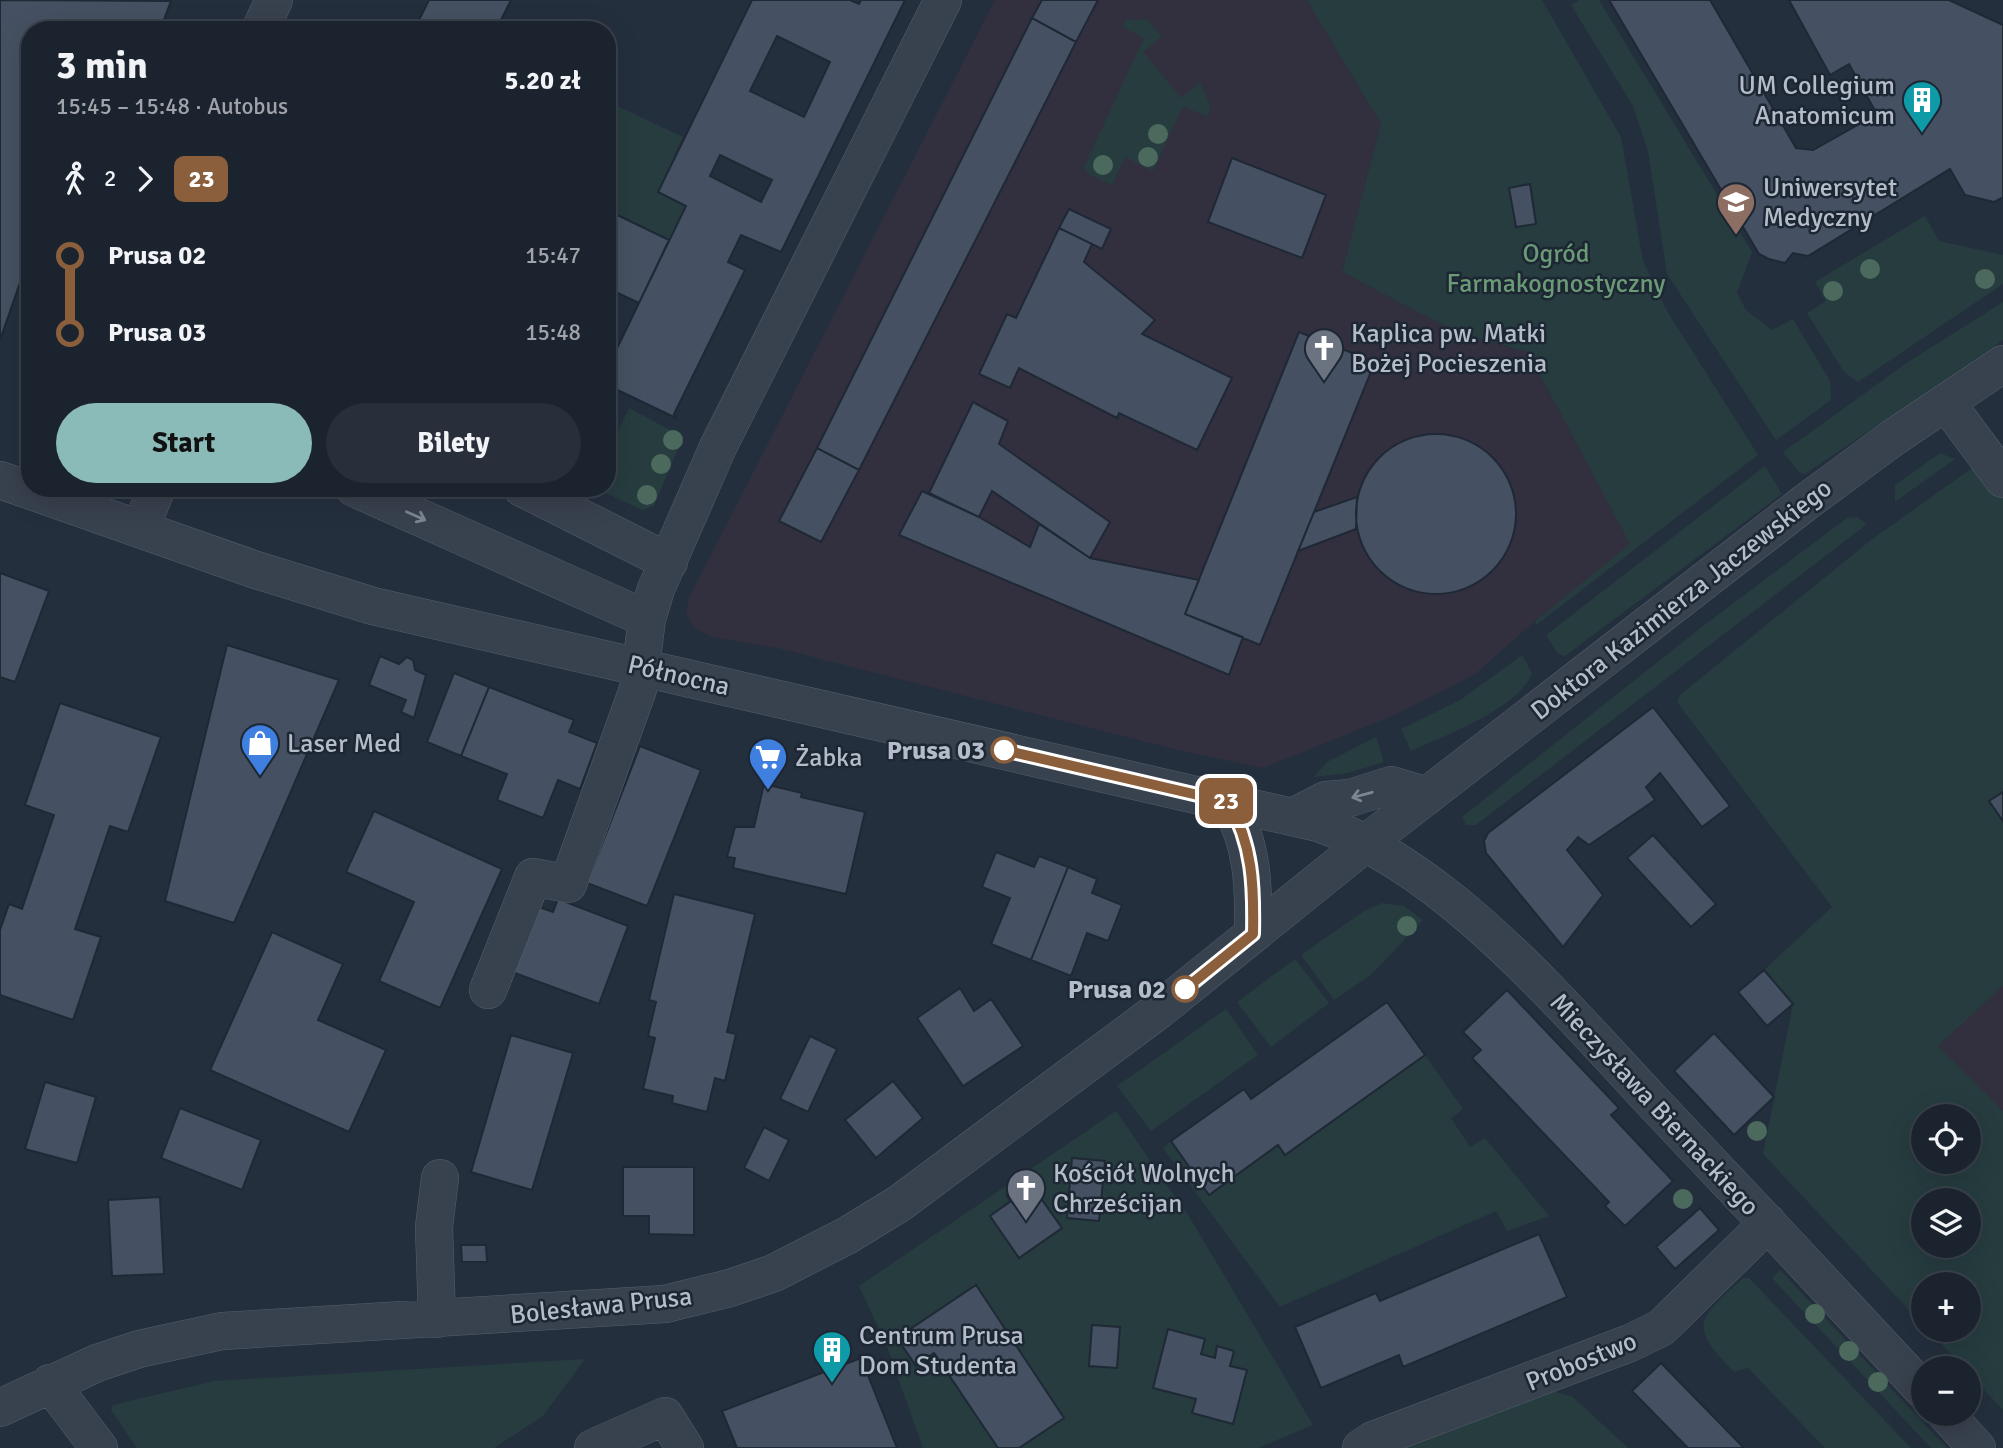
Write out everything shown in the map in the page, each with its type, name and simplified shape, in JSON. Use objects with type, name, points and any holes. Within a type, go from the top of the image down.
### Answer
[{"type":"street","points":[[264,21],[274,0]]},
{"type":"street","points":[[488,990],[533,877],[568,884],[638,690],[639,665],[647,619],[669,562],[718,447],[943,0]]},
{"type":"street","name":"Doktora Kazimierza Jaczewskiego","points":[[1366,843],[1806,502],[2003,364]]},
{"type":"street","points":[[1946,402],[2003,479]]},
{"type":"street","name":"Północna","points":[[52,497],[332,595],[1293,817],[1335,828],[1366,843]]},
{"type":"street","points":[[139,529],[153,497]]},
{"type":"street","points":[[374,497],[647,619]]},
{"type":"street","points":[[540,497],[669,562]]},
{"type":"street","points":[[1293,817],[1326,800],[1350,798],[1391,785],[1427,796]]},
{"type":"street","points":[[1228,802],[1241,823],[1250,859],[1254,885],[1253,934]]},
{"type":"street","name":"Bolesława Prusa","points":[[0,1408],[50,1383],[139,1349],[222,1331],[665,1304],[730,1288],[809,1257],[900,1203],[1159,1010],[1366,843]]},
{"type":"street","name":"Mieczysława Biernackiego","points":[[1366,843],[1429,885],[1542,985],[1911,1377]]},
{"type":"street","points":[[437,1319],[434,1227],[440,1178]]},
{"type":"street","name":"Probostwo","points":[[1361,1448],[1373,1440],[1617,1348],[1661,1328],[1768,1223]]},
{"type":"street","points":[[50,1383],[99,1448]]},
{"type":"street","points":[[593,1448],[665,1416],[685,1448]]},
{"type":"street","points":[[1957,1426],[1977,1448]]},
{"type":"shaded area","points":[[995,0],[1307,0],[1381,124],[1342,272],[1469,336],[1528,352],[1631,545],[1535,621],[1475,674],[1397,714],[1263,768],[1174,749],[778,648],[712,637],[694,628],[686,614],[690,596]]},
{"type":"shaded area","points":[[2003,986],[2003,1111],[1937,1046]]},
{"type":"green space","name":"Ogród Farmakognostyczny","points":[[1307,0],[1542,0],[1621,137],[1643,261],[1667,311],[1758,455],[1536,625],[1535,621],[1630,544],[1528,352],[1469,336],[1342,272],[1381,124]]},
{"type":"green space","points":[[1579,0],[1599,0],[1752,252],[1737,293],[1746,310],[1772,330],[1793,319],[1830,381],[1831,400],[1776,440],[1667,274],[1648,151],[1633,106],[1571,5]]},
{"type":"green space","points":[[1147,19],[1162,37],[1143,52],[1181,98],[1200,82],[1210,105],[1208,117],[1183,106],[1153,171],[1125,157],[1112,185],[1090,175],[1084,167],[1144,38],[1122,27],[1126,20]]},
{"type":"green space","points":[[616,105],[683,137],[658,192],[686,206],[669,240],[616,214]]},
{"type":"green space","points":[[1925,216],[1939,241],[2003,255],[2003,284],[1858,382],[1844,372],[1807,313],[1826,301],[1815,282]]},
{"type":"green space","points":[[2003,302],[2003,340],[1992,348],[1805,474],[1799,472],[1783,452],[1908,362]]},
{"type":"green space","points":[[629,408],[683,437],[654,506],[642,510],[614,497],[616,435]]},
{"type":"green space","points":[[2003,446],[2003,986],[1938,1046],[2003,1111],[2003,1410],[1981,1387],[1981,1356],[1953,1356],[1939,1342],[1981,1342],[1981,1272],[1911,1272],[1911,1312],[1763,1154],[1793,1004],[1764,970],[1832,907],[1677,702],[1680,695],[1871,540]]},
{"type":"green space","points":[[1940,453],[1955,459],[1895,502],[1895,485]]},
{"type":"green space","points":[[1765,466],[1782,494],[1565,656],[1558,654],[1546,635]]},
{"type":"green space","points":[[1857,517],[1867,524],[1476,825],[1466,825],[1462,817],[1703,626],[1847,518]]},
{"type":"green space","points":[[1522,655],[1532,673],[1512,698],[1479,720],[1411,751],[1401,729],[1462,699]]},
{"type":"green space","points":[[1376,737],[1384,762],[1348,773],[1314,777],[1327,762]]},
{"type":"green space","points":[[1382,903],[1404,906],[1423,920],[1372,974],[1334,1000],[1301,955],[1364,911]]},
{"type":"green space","points":[[1295,959],[1329,1003],[1271,1047],[1237,1002]]},
{"type":"green space","points":[[1226,1009],[1258,1055],[1151,1131],[1117,1086]]},
{"type":"green space","points":[[1425,1055],[1463,1109],[1451,1118],[1470,1147],[1485,1138],[1549,1216],[1507,1231],[1496,1211],[1280,1307],[1163,1148],[1171,1141],[1209,1195],[1278,1145],[1286,1155]]},
{"type":"green space","points":[[1116,1111],[1193,1223],[1313,1425],[1258,1448],[923,1448],[886,1344],[859,1286]]},
{"type":"green space","points":[[1780,1270],[1911,1410],[1911,1426],[1926,1426],[1947,1448],[1931,1448],[1772,1278]]},
{"type":"green space","points":[[1743,1278],[1749,1278],[1911,1448],[1825,1448],[1748,1368],[1734,1372],[1709,1343],[1704,1332],[1704,1322],[1708,1313]]},
{"type":"green space","points":[[585,1359],[543,1416],[494,1448],[137,1448],[111,1410],[113,1405],[214,1381]]},
{"type":"green space","points":[[1550,1390],[1573,1397],[1628,1448],[1395,1448]]},
{"type":"building","points":[[0,0],[171,1],[163,21],[21,21],[21,280],[0,340]]},
{"type":"building","points":[[429,0],[511,0],[500,21],[418,21]]},
{"type":"building","points":[[752,0],[850,0],[859,4],[861,0],[905,0],[781,252],[741,235],[728,262],[745,270],[674,414],[676,418],[616,389],[616,350],[686,206],[658,192]],"holes":[[[777,36],[830,62],[804,117],[750,91]],[[720,155],[772,180],[761,202],[710,176]]]},
{"type":"building","points":[[1042,0],[1098,0],[1076,42],[1032,18]]},
{"type":"building","name":"UM Collegium Anatomicum","points":[[1609,0],[1710,0],[1796,148],[1813,150],[1877,114],[1849,64],[1830,75],[1789,0],[1949,0],[2003,25],[2003,197],[1994,202],[1965,195],[1950,169],[1808,256],[1793,253],[1785,263],[1759,254]]},
{"type":"building","points":[[1032,18],[1076,42],[859,470],[817,448]]},
{"type":"building","points":[[1232,158],[1326,195],[1302,258],[1208,222]]},
{"type":"building","points":[[1530,184],[1536,224],[1516,227],[1509,188]]},
{"type":"building","points":[[1069,209],[1111,229],[1102,249],[1059,228]]},
{"type":"building","points":[[616,214],[669,240],[639,303],[616,292]]},
{"type":"building","points":[[1059,228],[1092,244],[1084,262],[1155,320],[1142,334],[1232,378],[1197,450],[1119,413],[1117,418],[1019,368],[1010,388],[979,374],[1007,314],[1016,318]]},
{"type":"building","points":[[1299,332],[1375,362],[1260,645],[1185,614]]},
{"type":"building","points":[[973,402],[1008,421],[999,444],[1110,522],[1090,558],[992,491],[979,517],[929,493]]},
{"type":"building","points":[[1436,434],[1467,440],[1493,457],[1510,483],[1516,514],[1510,545],[1493,571],[1467,588],[1436,594],[1405,588],[1379,571],[1362,545],[1356,514],[1362,483],[1379,457],[1405,440]]},
{"type":"building","points":[[817,448],[859,470],[821,542],[779,521]]},
{"type":"building","points":[[922,491],[979,517],[1030,547],[1039,524],[1090,558],[1199,580],[1185,614],[1243,637],[1229,675],[899,535]]},
{"type":"building","points":[[1357,497],[1356,529],[1298,551],[1314,512]]},
{"type":"building","points":[[0,573],[49,591],[15,682],[0,677]]},
{"type":"building","points":[[227,645],[339,680],[234,923],[165,901]]},
{"type":"building","points":[[380,656],[399,664],[407,657],[413,660],[415,670],[426,675],[414,718],[401,712],[406,700],[369,685]]},
{"type":"building","points":[[454,673],[489,687],[461,756],[427,742]]},
{"type":"building","points":[[489,687],[574,720],[569,732],[597,743],[580,789],[558,780],[543,818],[497,800],[507,774],[461,756]]},
{"type":"building","points":[[60,703],[161,737],[128,832],[110,826],[75,929],[101,937],[73,1020],[0,995],[0,930],[9,904],[22,909],[54,815],[25,805]]},
{"type":"building","points":[[1653,707],[1730,806],[1702,827],[1660,773],[1646,787],[1655,800],[1589,845],[1578,837],[1567,850],[1603,895],[1563,947],[1486,853],[1484,841],[1488,833]]},
{"type":"building","points":[[640,746],[701,770],[647,906],[587,883]]},
{"type":"building","points":[[764,784],[802,793],[801,797],[865,812],[846,894],[733,868],[735,858],[727,857],[735,827],[754,827]]},
{"type":"building","points":[[2003,792],[2003,821],[1989,801]]},
{"type":"building","points":[[374,811],[502,869],[440,1008],[379,981],[414,902],[346,872]]},
{"type":"building","points":[[1653,835],[1716,904],[1691,927],[1627,858]]},
{"type":"building","points":[[996,852],[1034,867],[1039,856],[1068,867],[1031,960],[991,944],[1010,898],[982,887]]},
{"type":"building","points":[[1068,867],[1097,879],[1092,893],[1122,905],[1108,941],[1087,933],[1071,976],[1031,960]]},
{"type":"building","points":[[674,894],[755,914],[727,1032],[736,1034],[725,1081],[715,1078],[707,1112],[672,1103],[673,1096],[643,1089],[655,1038],[648,1036],[656,1002],[649,1000]]},
{"type":"building","points":[[558,899],[628,926],[599,1004],[512,972],[536,906],[553,912]]},
{"type":"building","points":[[272,932],[343,964],[318,1020],[386,1050],[349,1132],[210,1070]]},
{"type":"building","points":[[1764,970],[1793,1004],[1767,1026],[1738,992]]},
{"type":"building","points":[[960,988],[974,1011],[991,999],[1023,1046],[963,1086],[917,1018]]},
{"type":"building","points":[[1507,990],[1619,1108],[1611,1115],[1673,1181],[1625,1226],[1605,1206],[1609,1202],[1472,1058],[1481,1050],[1463,1032]]},
{"type":"building","points":[[1387,1002],[1425,1055],[1285,1155],[1278,1145],[1209,1195],[1171,1141],[1244,1089],[1251,1099]]},
{"type":"building","points":[[1714,1033],[1774,1097],[1734,1135],[1674,1071]]},
{"type":"building","points":[[511,1035],[573,1053],[532,1190],[471,1172]]},
{"type":"building","points":[[810,1036],[837,1049],[808,1112],[780,1099]]},
{"type":"building","points":[[893,1081],[923,1118],[876,1158],[845,1120]]},
{"type":"building","points":[[45,1082],[96,1097],[77,1163],[25,1149]]},
{"type":"building","points":[[180,1108],[261,1140],[242,1190],[161,1158]]},
{"type":"building","points":[[764,1127],[789,1140],[769,1181],[744,1168]]},
{"type":"building","points":[[1072,1158],[1105,1161],[1099,1221],[1067,1218]]},
{"type":"building","points":[[623,1167],[694,1167],[694,1235],[649,1234],[649,1216],[623,1216]]},
{"type":"building","name":"Kościół Wolnych Chrześcijan","points":[[1032,1186],[1062,1228],[1019,1258],[990,1216],[1011,1201],[1007,1196],[1015,1190],[1019,1195]]},
{"type":"building","points":[[160,1197],[164,1274],[112,1276],[108,1200]]},
{"type":"building","points":[[1700,1208],[1719,1230],[1675,1269],[1656,1247]]},
{"type":"building","points":[[1539,1234],[1567,1297],[1403,1367],[1399,1355],[1321,1388],[1295,1327],[1376,1293],[1380,1301]]},
{"type":"building","points":[[461,1245],[486,1245],[487,1262],[462,1262]]},
{"type":"building","points":[[976,1285],[1064,1418],[1019,1448],[998,1448],[934,1353],[916,1366],[897,1338]]},
{"type":"building","points":[[1092,1325],[1120,1327],[1117,1368],[1089,1366]]},
{"type":"building","points":[[1168,1329],[1205,1339],[1201,1354],[1215,1358],[1217,1346],[1234,1351],[1230,1366],[1247,1370],[1233,1424],[1192,1413],[1196,1399],[1153,1388]]},
{"type":"building","name":"Centrum Prusa Dom Studenta","points":[[861,1358],[897,1448],[737,1448],[722,1411]]},
{"type":"building","points":[[1661,1363],[1744,1448],[1688,1448],[1632,1391]]},
{"type":"bus line","name":"23","points":[[1004,750],[1228,802],[1241,823],[1250,859],[1254,885],[1253,934],[1185,989]]},
{"type":"place","name":"UM Collegium Anatomicum","points":[[1922,134]]},
{"type":"place","name":"Uniwersytet Medyczny","points":[[1736,236]]},
{"type":"place","name":"Kaplica pw. Matki Bożej Pocieszenia","points":[[1324,382]]},
{"type":"place","name":"Prusa 03","points":[[1004,750]]},
{"type":"place","name":"Laser Med","points":[[260,777]]},
{"type":"place","name":"Żabka","points":[[768,791]]},
{"type":"place","name":"Prusa 02","points":[[1185,989]]},
{"type":"place","name":"Kościół Wolnych Chrześcijan","points":[[1026,1222]]},
{"type":"place","name":"Centrum Prusa Dom Studenta","points":[[832,1384]]}]
